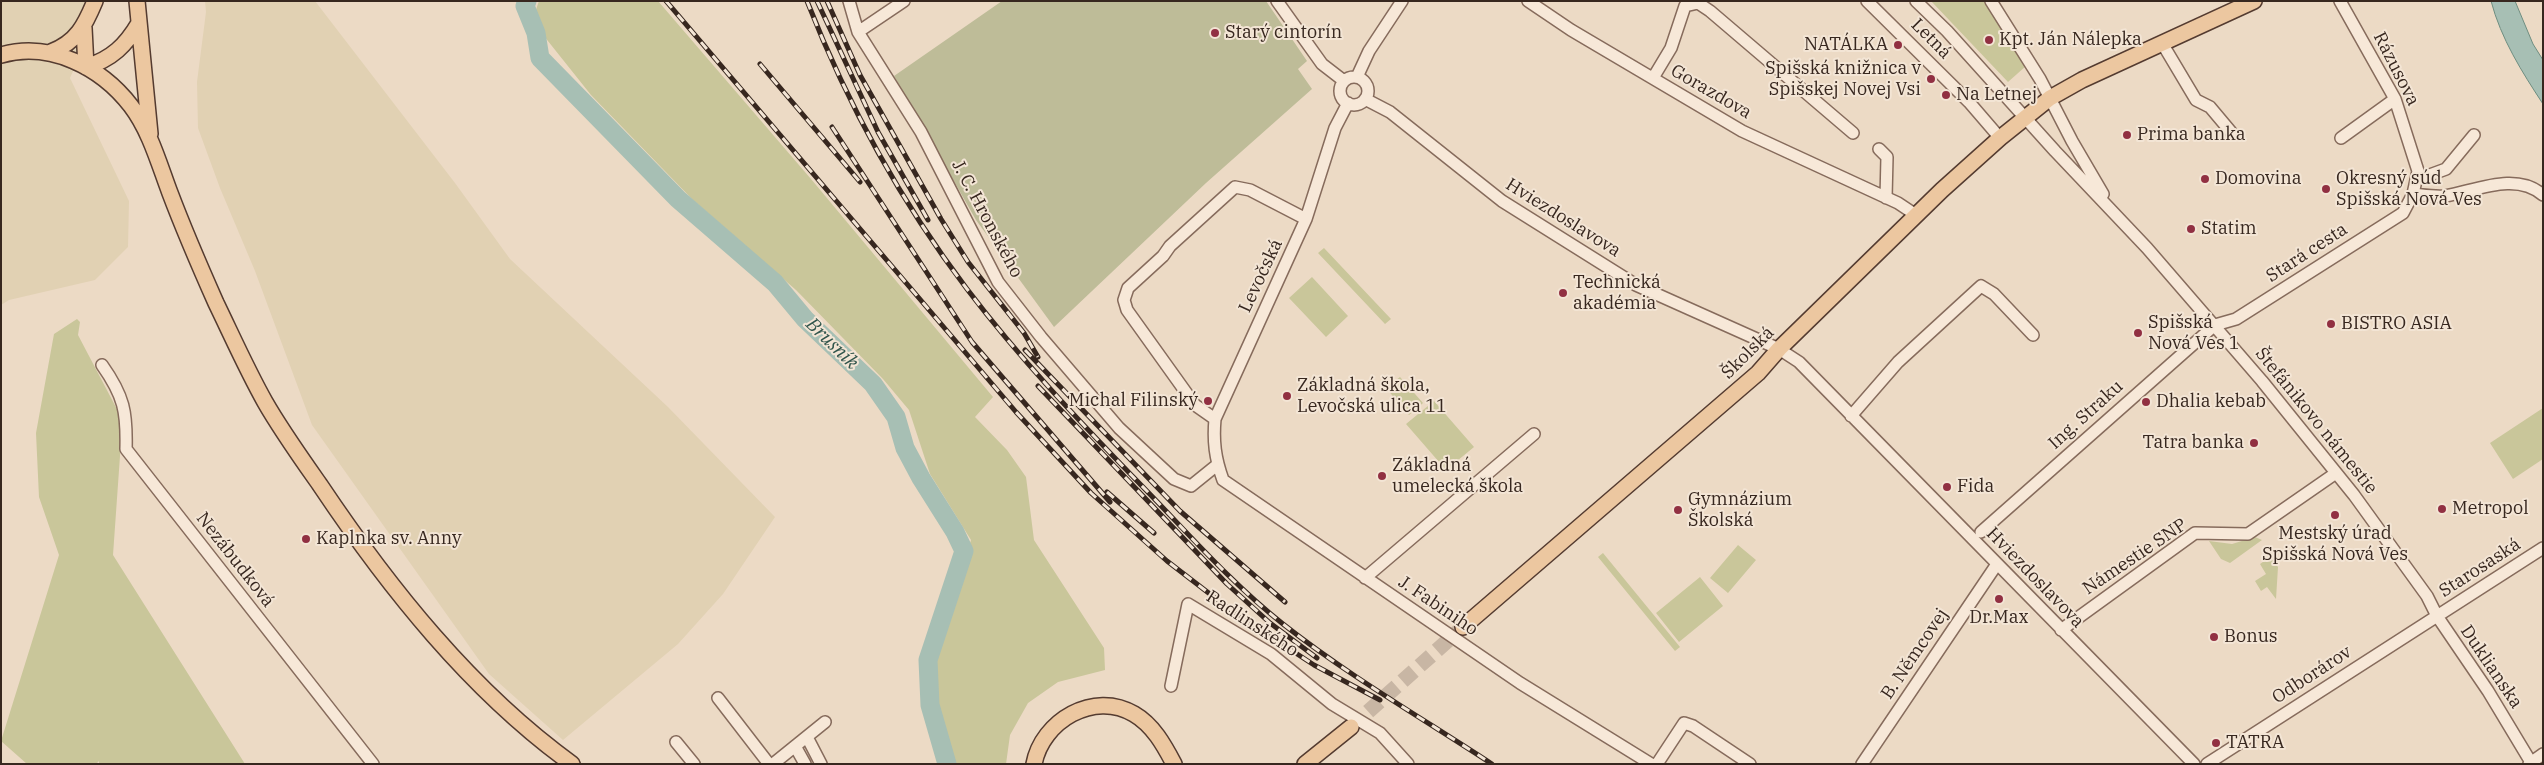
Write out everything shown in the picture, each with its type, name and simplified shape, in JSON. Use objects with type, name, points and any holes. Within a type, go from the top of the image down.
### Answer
[{"type":"main road","points":[[52,52],[75,38],[84,28],[95,1]]},
{"type":"main road","points":[[138,1],[151,143]]},
{"type":"main road","name":"Školská","points":[[1463,627],[1758,373],[1779,348],[1916,215],[2025,117],[2050,98],[2162,43],[2254,1]]},
{"type":"main road","points":[[86,67],[98,64],[118,51],[126,43],[139,23]]},
{"type":"main road","points":[[84,28],[86,67]]},
{"type":"main road","points":[[1,55],[22,51],[52,52],[86,67],[104,78],[124,98],[132,108],[151,143],[195,256],[265,401],[330,500],[396,588],[474,678],[545,744],[572,764]]},
{"type":"main road","points":[[1034,764],[1048,731],[1060,720],[1072,713],[1095,706],[1120,708],[1134,714],[1155,732],[1173,761]]},
{"type":"main road","points":[[1311,761],[1351,728]]},
{"type":"street","name":"J. C. Hronského","points":[[849,1],[858,32],[921,132],[998,282],[1041,337],[1119,428],[1174,479],[1191,486],[1217,465]]},
{"type":"street","points":[[858,32],[904,1]]},
{"type":"street","points":[[1277,1],[1322,64],[1344,81]]},
{"type":"street","points":[[1344,81],[1357,77],[1369,51],[1402,1]]},
{"type":"street","name":"Gorazdova","points":[[1528,1],[1742,131],[1886,198],[1916,215]]},
{"type":"street","name":"Letná","points":[[1867,1],[1969,102],[2000,138]]},
{"type":"street","name":"Letná","points":[[1916,1],[1947,31],[2025,117]]},
{"type":"street","name":"Štefánikovo námestie","points":[[1991,1],[2050,98],[2072,141],[2115,213]]},
{"type":"street","name":"Rázusova","points":[[2340,1],[2395,99],[2417,176]]},
{"type":"street","points":[[1653,78],[1671,48],[1682,4],[1698,3],[1710,11],[1853,133]]},
{"type":"street","points":[[2162,43],[2196,100],[2210,107],[2231,132]]},
{"type":"street","points":[[1344,81],[1340,93],[1348,103],[1357,104],[1365,99],[1367,86],[1357,77]]},
{"type":"street","name":"Hviezdoslavova","points":[[1365,99],[1390,112],[1502,201],[1636,285],[1779,348],[1798,362],[2194,764]]},
{"type":"street","points":[[2341,138],[2395,99]]},
{"type":"street","name":"Levočská","points":[[1217,465],[1213,441],[1215,419],[1306,219],[1335,128],[1348,103]]},
{"type":"street","name":"Štefánikovo námestie","points":[[2025,117],[2215,324],[2336,473],[2427,596],[2437,616]]},
{"type":"street","points":[[2417,176],[2446,169],[2474,135]]},
{"type":"street","points":[[1880,149],[1887,157],[1886,198]]},
{"type":"street","name":"Stará cesta","points":[[2215,324],[2236,319],[2403,213],[2413,194],[2417,176]]},
{"type":"street","points":[[2413,194],[2444,196],[2501,183],[2535,188],[2543,195]]},
{"type":"street","points":[[1215,419],[1194,404],[1127,310],[1124,294],[1170,246],[1235,187],[1250,190],[1306,219]]},
{"type":"street","points":[[1851,416],[1898,362],[1981,286],[1994,294],[2033,334]]},
{"type":"street","name":"Ing. Straku","points":[[1981,532],[2215,324]]},
{"type":"street","name":"Nezábudková","points":[[102,366],[122,398],[126,412],[126,449],[373,764]]},
{"type":"street","points":[[1365,578],[1534,434]]},
{"type":"street","name":"J. Fabiniho","points":[[1217,465],[1223,480],[1235,489],[1520,683],[1650,764]]},
{"type":"street","name":"Námestie SNP","points":[[2061,630],[2195,533],[2248,534],[2336,473]]},
{"type":"street","name":"Starosaská","points":[[2437,616],[2543,548]]},
{"type":"street","name":"B. Němcovej","points":[[1862,764],[1997,564]]},
{"type":"street","name":"Radlinského","points":[[1171,686],[1188,604],[1271,654],[1332,704],[1380,733],[1408,764]]},
{"type":"street","name":"Duklianska","points":[[2437,616],[2488,691],[2531,763]]},
{"type":"street","name":"Odborárov","points":[[2207,764],[2437,616]]},
{"type":"street","points":[[718,698],[769,764]]},
{"type":"street","points":[[773,764],[825,722]]},
{"type":"street","points":[[1657,764],[1684,723],[1693,726],[1750,764]]},
{"type":"street","points":[[807,737],[821,764]]},
{"type":"street","points":[[676,742],[694,764]]},
{"type":"street","points":[[795,746],[805,764]]},
{"type":"street","points":[[2531,763],[2543,754]]},
{"type":"shaded area","points":[[1,1],[104,1],[70,78],[129,201],[128,247],[95,280],[9,300],[1,305]]},
{"type":"shaded area","points":[[205,1],[315,1],[455,183],[510,259],[668,407],[775,517],[723,594],[678,644],[563,740],[489,674],[312,425],[255,271],[220,188],[198,128],[197,82],[206,12]]},
{"type":"shaded area","points":[[539,1],[658,1],[811,179],[993,397],[975,417],[1007,450],[1026,477],[1034,540],[1104,648],[1105,670],[1058,682],[1028,703],[1010,735],[1006,764],[954,764],[930,672],[971,540],[930,474],[909,410],[883,379],[796,290],[693,200],[591,95],[532,21]]},
{"type":"shaded area","points":[[1002,1],[1266,1],[1307,61],[1298,69],[1312,89],[1206,183],[1054,327],[976,220],[894,76]]},
{"type":"shaded area","points":[[1931,1],[1985,1],[2026,66],[2008,82]]},
{"type":"shaded area","points":[[2491,1],[2515,1],[2533,44],[2543,60],[2543,104],[2506,42]]},
{"type":"shaded area","points":[[1324,248],[1391,319],[1385,324],[1318,253]]},
{"type":"shaded area","points":[[1312,277],[1348,316],[1326,337],[1289,298]]},
{"type":"shaded area","points":[[77,319],[80,322],[78,335],[120,415],[120,456],[113,555],[245,764],[99,764],[99,761],[96,764],[27,764],[1,741],[59,555],[39,497],[36,433],[54,334]]},
{"type":"shaded area","points":[[1400,377],[1423,403],[1409,415],[1386,388]]},
{"type":"shaded area","points":[[1434,401],[1474,447],[1446,470],[1406,424]]},
{"type":"shaded area","points":[[2543,408],[2543,459],[2513,479],[2490,443]]},
{"type":"shaded area","points":[[2255,537],[2262,540],[2230,563],[2221,559],[2209,541],[2232,544]]},
{"type":"shaded area","points":[[1738,545],[1756,560],[1728,593],[1710,578]]},
{"type":"shaded area","points":[[1603,553],[1680,647],[1675,651],[1598,557]]},
{"type":"shaded area","points":[[2270,557],[2278,567],[2276,599],[2267,587],[2261,591],[2255,581],[2266,574],[2260,564]]},
{"type":"shaded area","points":[[1700,577],[1723,606],[1679,642],[1656,613]]},
{"type":"waterway","name":"Brusník","points":[[527,1],[525,6],[536,33],[540,58],[678,199],[775,283],[805,319],[873,384],[896,417],[905,448],[921,478],[955,532],[964,551],[928,660],[930,705],[947,764]]},
{"type":"tunnel","points":[[1351,727],[1462,628]]},
{"type":"railway","points":[[666,1],[1016,412],[1091,493],[1167,561],[1236,614],[1314,665],[1380,700]]},
{"type":"railway","points":[[807,1],[858,114],[898,187],[967,289],[1051,390],[1245,592],[1308,643],[1492,764]]},
{"type":"railway","points":[[817,1],[878,132],[928,220]]},
{"type":"railway","points":[[827,1],[860,75],[941,219],[968,262],[1024,333],[1038,357]]},
{"type":"railway","points":[[760,64],[860,182]]},
{"type":"railway","points":[[832,127],[972,342],[1110,502]]},
{"type":"railway","points":[[1025,350],[1180,511],[1285,602]]},
{"type":"railway","points":[[1038,386],[1227,584],[1270,623],[1317,658]]},
{"type":"railway","points":[[1107,492],[1154,533]]},
{"type":"place","name":"Starý cintorín","points":[[1215,33]]},
{"type":"place","name":"Kpt. Ján Nálepka","points":[[1989,40]]},
{"type":"place","name":"NATÁLKA","points":[[1898,45]]},
{"type":"place","name":"Spišská knižnica v Spišskej Novej Vsi","points":[[1931,79]]},
{"type":"place","name":"Na Letnej","points":[[1946,95]]},
{"type":"place","name":"Prima banka","points":[[2127,135]]},
{"type":"place","name":"Domovina","points":[[2205,179]]},
{"type":"place","name":"Okresný súd Spišská Nová Ves","points":[[2326,189]]},
{"type":"place","name":"Statim","points":[[2191,229]]},
{"type":"place","name":"Technická akadémia","points":[[1563,293]]},
{"type":"place","name":"BISTRO ASIA","points":[[2331,324]]},
{"type":"place","name":"Spišská Nová Ves 1","points":[[2138,333]]},
{"type":"place","name":"Základná škola, Levočská ulica 11","points":[[1287,396]]},
{"type":"place","name":"Michal Filinský","points":[[1208,401]]},
{"type":"place","name":"Dhalia kebab","points":[[2146,402]]},
{"type":"place","name":"Tatra banka","points":[[2254,443]]},
{"type":"place","name":"Základná umelecká škola","points":[[1382,476]]},
{"type":"place","name":"Fida","points":[[1947,487]]},
{"type":"place","name":"Metropol","points":[[2442,509]]},
{"type":"place","name":"Gymnázium Školská","points":[[1678,510]]},
{"type":"place","name":"Mestský úrad Spišská Nová Ves","points":[[2335,515]]},
{"type":"place","name":"Kaplnka sv. Anny","points":[[306,539]]},
{"type":"place","name":"Dr.Max","points":[[1999,599]]},
{"type":"place","name":"Bonus","points":[[2214,637]]},
{"type":"place","name":"TATRA","points":[[2216,743]]}]
